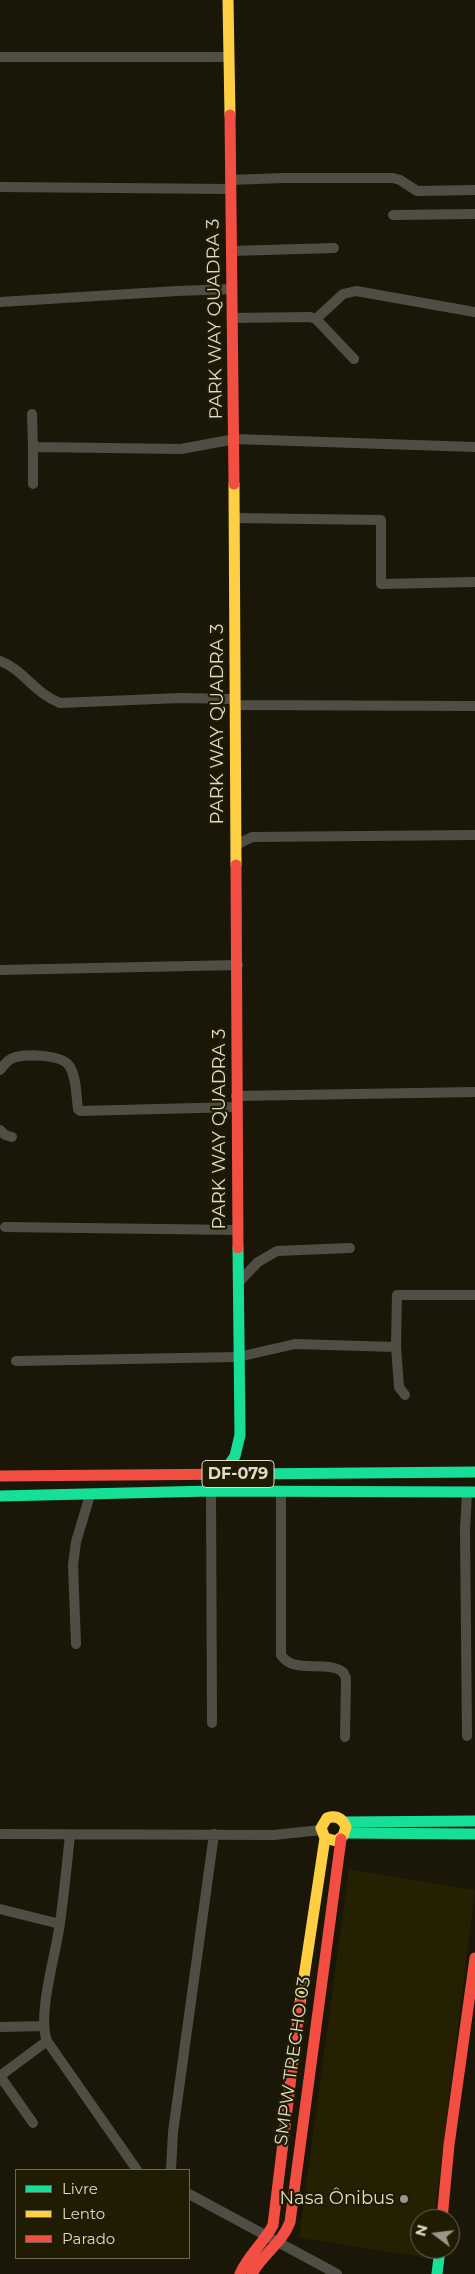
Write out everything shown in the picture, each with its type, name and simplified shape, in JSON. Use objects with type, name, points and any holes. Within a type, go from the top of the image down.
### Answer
[{"type":"street","name":"PARK WAY QUADRA 3","points":[[222,1475],[231,1467],[239,1447],[235,439],[228,0]]},
{"type":"street","points":[[0,57],[228,56]]},
{"type":"street","points":[[0,187],[230,184],[283,178],[393,178],[400,180],[417,191],[475,190]]},
{"type":"street","points":[[393,215],[475,214]]},
{"type":"street","points":[[231,251],[334,248]]},
{"type":"street","points":[[0,302],[232,289]]},
{"type":"street","points":[[316,319],[343,294],[356,291],[475,312]]},
{"type":"street","points":[[232,318],[310,317],[316,319],[354,360]]},
{"type":"street","points":[[32,414],[33,484]]},
{"type":"street","points":[[33,447],[182,449],[235,439],[475,447]]},
{"type":"street","points":[[234,518],[381,520],[381,584],[475,582]]},
{"type":"street","points":[[0,661],[9,665],[44,696],[60,703],[180,698],[235,702],[475,706]]},
{"type":"street","points":[[236,828],[252,837]]},
{"type":"street","points":[[236,845],[252,837],[475,835]]},
{"type":"street","points":[[0,970],[238,964]]},
{"type":"street","points":[[0,1070],[10,1059],[22,1056],[38,1055],[61,1060],[71,1068],[76,1086],[78,1109],[80,1111],[475,1092]]},
{"type":"street","points":[[0,1130],[5,1135],[12,1137]]},
{"type":"street","points":[[5,1227],[238,1230]]},
{"type":"street","points":[[238,1284],[258,1262],[277,1251],[350,1248]]},
{"type":"street","points":[[405,1395],[399,1387],[396,1347],[397,1295],[475,1295]]},
{"type":"street","points":[[16,1360],[238,1357],[295,1344],[396,1347]]},
{"type":"street","name":"PARK WAY QUADRA 3","points":[[239,1447],[247,1465],[254,1473]]},
{"type":"street","name":"DF-079","points":[[0,1476],[475,1472]]},
{"type":"street","points":[[211,1492],[212,1723]]},
{"type":"street","name":"DF-079","points":[[0,1496],[211,1492],[471,1492]]},
{"type":"street","points":[[281,1492],[281,1655],[284,1660],[294,1665],[330,1665],[343,1672],[346,1678],[345,1738]]},
{"type":"street","points":[[467,1736],[465,1530],[471,1492]]},
{"type":"street","points":[[76,1644],[73,1565],[76,1542],[90,1495]]},
{"type":"street","points":[[240,2274],[249,2258],[268,2238],[273,2225],[294,2044],[323,1834],[321,1826],[327,1818],[336,1816],[343,1831]]},
{"type":"street","points":[[343,1831],[475,1821]]},
{"type":"street","points":[[0,1834],[323,1834],[336,1841],[343,1831]]},
{"type":"street","points":[[343,1831],[475,1834]]},
{"type":"street","name":"SMPW TRECHO 03","points":[[252,2274],[262,2259],[286,2236],[290,2222],[343,1831]]},
{"type":"street","points":[[171,2169],[173,2132],[214,1834]]},
{"type":"street","points":[[70,1835],[60,1924],[44,2026],[47,2041],[136,2169]]},
{"type":"street","points":[[314,1907],[332,1911]]},
{"type":"street","points":[[0,1909],[60,1924]]},
{"type":"street","points":[[443,2209],[475,1958]]},
{"type":"street","points":[[0,2027],[44,2026]]},
{"type":"street","points":[[33,2123],[0,2076],[47,2041]]},
{"type":"street","points":[[294,2044],[313,2046]]},
{"type":"street","points":[[283,2134],[300,2138]]},
{"type":"street","points":[[190,2195],[337,2274]]},
{"type":"street","points":[[437,2274],[439,2259]]},
{"type":"shaded area","points":[[349,1869],[475,1890],[435,2209],[410,2209],[410,2255],[299,2238]]},
{"type":"traffic: fast","points":[[222,1475],[235,1456],[240,1435],[238,1248]]},
{"type":"traffic: fast","points":[[244,1474],[475,1472]]},
{"type":"traffic: fast","points":[[0,1496],[211,1491],[475,1492]]},
{"type":"traffic: fast","points":[[344,1822],[475,1821]]},
{"type":"traffic: fast","points":[[345,1833],[475,1834]]},
{"type":"traffic: fast","points":[[437,2274],[439,2259]]},
{"type":"traffic: slow","points":[[228,0],[230,115]]},
{"type":"traffic: slow","points":[[234,484],[236,865]]},
{"type":"traffic: slow","points":[[300,2003],[325,1838],[321,1828],[327,1818],[336,1817],[341,1819],[346,1827],[343,1836],[336,1841],[325,1838]]},
{"type":"traffic: jam","points":[[230,115],[234,484]]},
{"type":"traffic: jam","points":[[236,865],[238,1248]]},
{"type":"traffic: jam","points":[[0,1476],[244,1474]]},
{"type":"traffic: jam","points":[[252,2274],[282,2237],[290,2222],[341,1839]]},
{"type":"traffic: jam","points":[[443,2209],[449,2145],[475,1958]]},
{"type":"traffic: jam","points":[[240,2274],[273,2225],[300,2003]]},
{"type":"place","name":"Nasa Ônibus","points":[[404,2199]]}]
